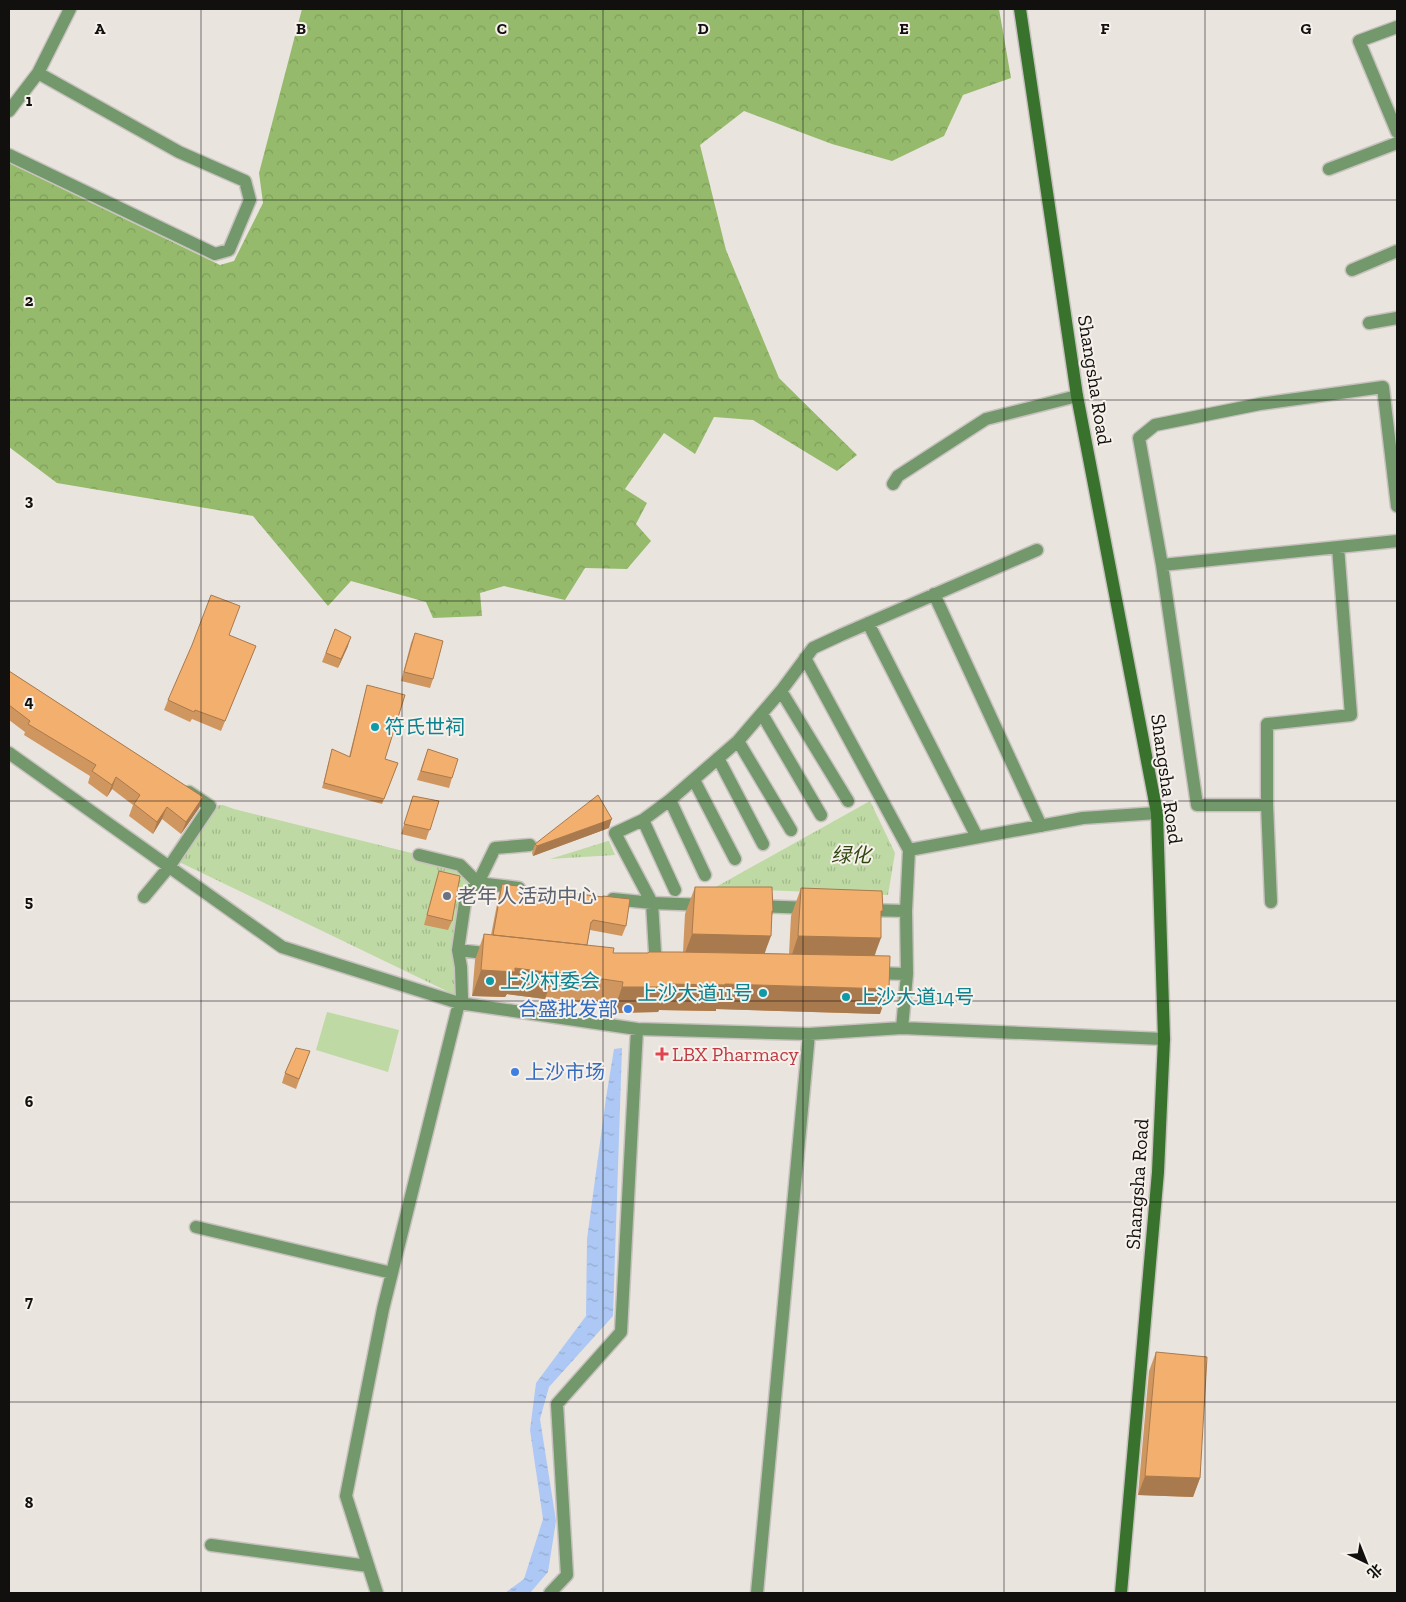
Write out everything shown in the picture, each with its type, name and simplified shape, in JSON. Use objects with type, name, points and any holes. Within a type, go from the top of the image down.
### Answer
[{"type":"main road","name":"Shangsha Road","points":[[1020,9],[1077,396],[1157,813],[1164,1039],[1157,1182],[1121,1593]]},
{"type":"street","points":[[9,111],[38,73],[68,9]]},
{"type":"street","points":[[1397,26],[1359,41],[1397,132]]},
{"type":"street","points":[[9,155],[215,254],[229,250],[250,200],[245,181],[179,152],[38,73]]},
{"type":"street","points":[[1329,169],[1397,142]]},
{"type":"street","points":[[1352,270],[1397,251]]},
{"type":"street","points":[[1369,323],[1397,318]]},
{"type":"street","points":[[1267,805],[1197,805],[1162,565],[1139,438],[1155,425],[1260,404],[1383,387],[1397,506]]},
{"type":"street","points":[[894,484],[898,476],[986,419],[1077,396]]},
{"type":"street","points":[[1162,565],[1397,541]]},
{"type":"street","points":[[1271,902],[1267,805],[1267,724],[1351,715],[1338,547]]},
{"type":"street","points":[[656,969],[652,903],[615,833],[642,820],[670,800],[738,741],[781,691],[813,648],[1037,550]]},
{"type":"street","points":[[934,594],[1041,826]]},
{"type":"street","points":[[868,623],[977,837]]},
{"type":"street","points":[[805,658],[908,850],[906,911],[907,974],[902,1028]]},
{"type":"street","points":[[781,691],[848,801]]},
{"type":"street","points":[[762,714],[821,815]]},
{"type":"street","points":[[738,741],[791,830]]},
{"type":"street","points":[[9,753],[282,947],[459,1003],[636,1029],[809,1034],[902,1028],[1164,1039]]},
{"type":"street","points":[[718,758],[763,844]]},
{"type":"street","points":[[694,780],[735,859]]},
{"type":"street","points":[[144,897],[169,867],[210,806],[176,784]]},
{"type":"street","points":[[670,800],[705,875]]},
{"type":"street","points":[[908,850],[1083,818],[1157,813]]},
{"type":"street","points":[[642,820],[675,890]]},
{"type":"street","points":[[377,1593],[346,1496],[383,1309],[459,1003],[462,998],[461,967],[458,950],[466,896],[478,883],[495,848],[530,845]]},
{"type":"street","points":[[419,855],[460,865],[478,883],[536,890]]},
{"type":"street","points":[[604,898],[652,903],[720,905]]},
{"type":"street","points":[[740,906],[828,909]]},
{"type":"street","points":[[857,910],[906,911]]},
{"type":"street","points":[[458,950],[507,955]]},
{"type":"street","points":[[859,973],[907,974]]},
{"type":"street","points":[[550,1593],[567,1575],[557,1404],[621,1332],[636,1029]]},
{"type":"street","points":[[757,1593],[809,1034]]},
{"type":"street","points":[[196,1227],[392,1273]]},
{"type":"street","points":[[211,1545],[368,1566]]},
{"type":"green space","points":[[302,9],[999,9],[1011,78],[963,95],[944,136],[892,161],[832,144],[744,111],[700,145],[726,250],[779,378],[857,455],[837,471],[753,420],[714,417],[695,454],[664,433],[625,489],[647,503],[636,524],[651,541],[627,569],[585,568],[565,600],[504,586],[480,593],[482,616],[433,618],[426,602],[351,581],[328,606],[253,516],[57,483],[9,447],[9,163],[220,265],[234,261],[263,203],[259,173]]},
{"type":"green space","name":"绿化","points":[[870,801],[895,853],[888,895],[714,888]]},
{"type":"green space","points":[[223,805],[460,865],[478,883],[466,896],[457,996],[175,860],[210,806]]},
{"type":"green space","points":[[608,841],[615,855],[550,859]]},
{"type":"green space","points":[[327,1012],[399,1030],[388,1072],[316,1050]]},
{"type":"water","points":[[622,1048],[613,1316],[549,1387],[540,1419],[556,1521],[548,1572],[530,1593],[505,1593],[524,1579],[543,1519],[530,1430],[536,1383],[586,1316],[587,1239],[614,1049]]},
{"type":"building","points":[[211,595],[240,606],[229,635],[256,646],[225,721],[195,710],[194,712],[168,700]]},
{"type":"building","points":[[335,629],[351,637],[341,659],[326,653]]},
{"type":"building","points":[[415,633],[443,641],[433,679],[404,672]]},
{"type":"building","points":[[9,671],[203,797],[186,822],[167,807],[157,822],[134,804],[140,795],[116,777],[112,785],[92,771],[96,765],[28,724],[30,721],[9,705]]},
{"type":"building","name":"符氏世祠","points":[[367,685],[405,695],[385,759],[398,763],[384,799],[324,783],[332,749],[350,757]]},
{"type":"building","points":[[428,749],[458,759],[452,778],[421,771]]},
{"type":"building","points":[[598,795],[612,819],[537,846],[535,844]]},
{"type":"building","points":[[413,796],[439,801],[430,830],[404,824]]},
{"type":"building","name":"老年人活动中心","points":[[439,871],[460,876],[452,921],[427,915]]},
{"type":"building","points":[[502,884],[630,899],[626,926],[593,920],[587,945],[493,935]]},
{"type":"building","points":[[695,887],[772,887],[771,936],[692,934]]},
{"type":"building","points":[[801,888],[882,891],[881,938],[798,936]]},
{"type":"building","points":[[484,934],[614,948],[613,953],[678,952],[890,956],[889,989],[725,984],[667,984],[667,987],[622,987],[623,982],[555,972],[515,968],[515,972],[481,970]]},
{"type":"building","points":[[296,1048],[310,1051],[299,1079],[285,1073]]},
{"type":"building","points":[[1156,1352],[1207,1357],[1200,1478],[1145,1476]]},
{"type":"place","name":"符氏世祠","points":[[375,727]]},
{"type":"place","name":"老年人活动中心","points":[[447,896]]},
{"type":"place","name":"上沙村委会","points":[[490,981]]},
{"type":"place","name":"上沙大道11号","points":[[763,993]]},
{"type":"place","name":"上沙大道14号","points":[[846,997]]},
{"type":"place","name":"合盛批发部","points":[[628,1009]]},
{"type":"place","name":"LBX Pharmacy","points":[[662,1054]]},
{"type":"place","name":"上沙市场","points":[[515,1072]]}]
